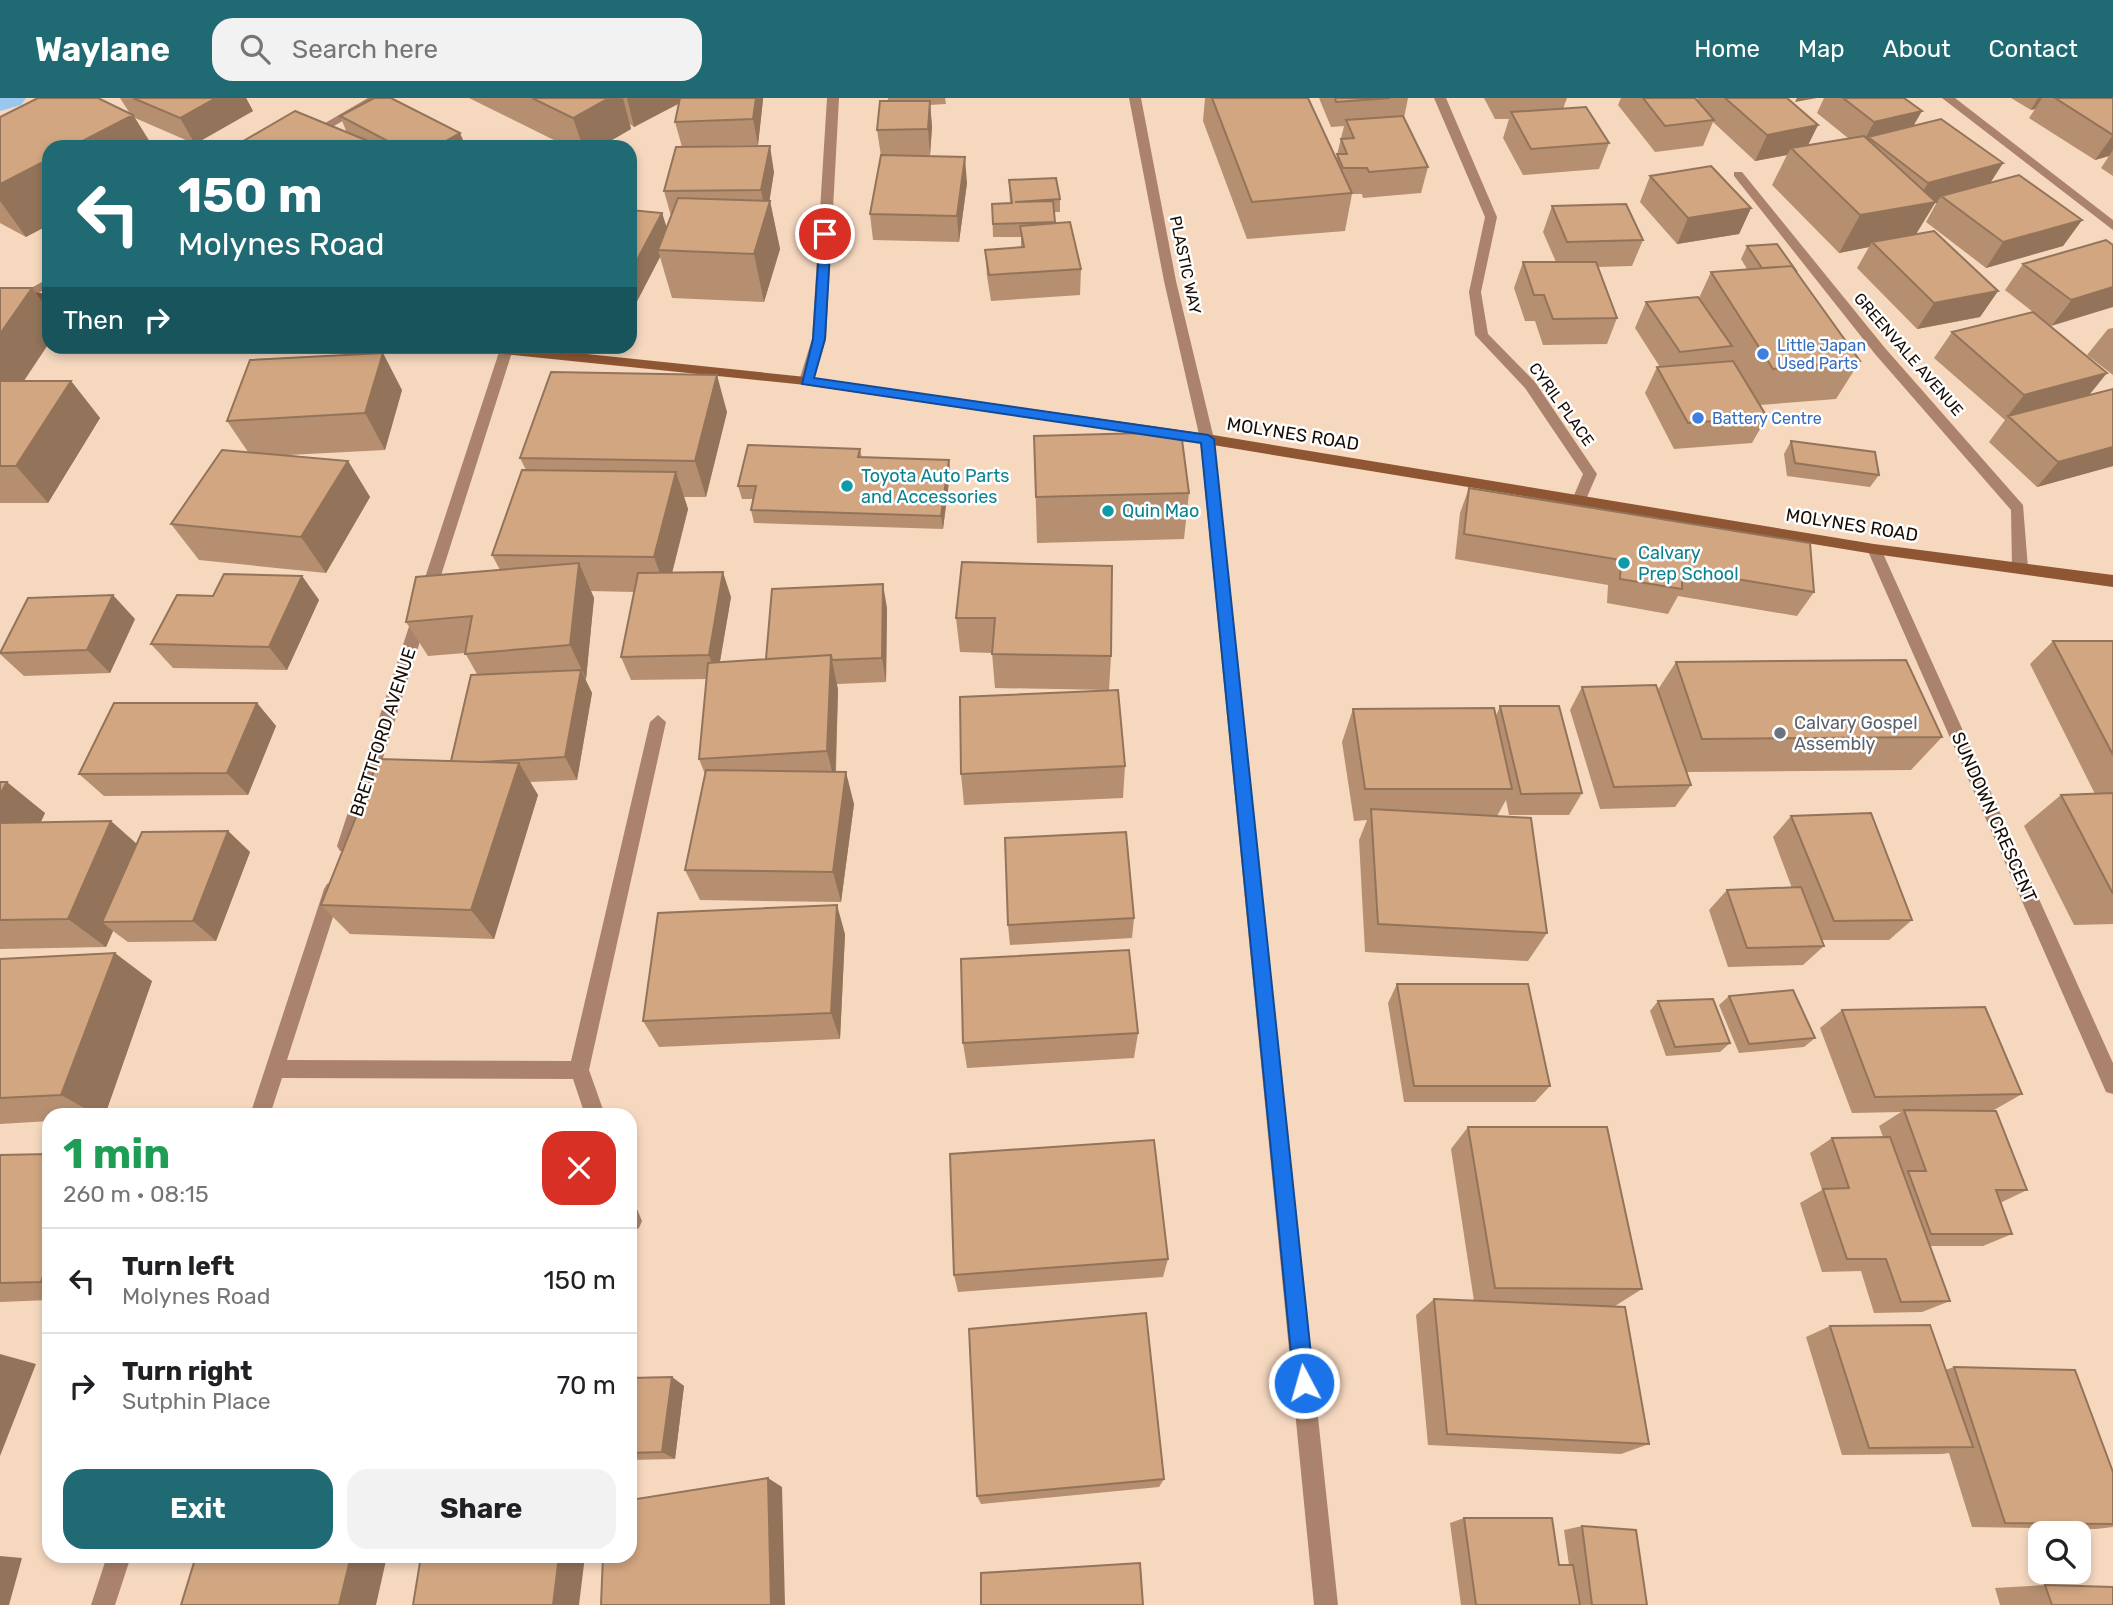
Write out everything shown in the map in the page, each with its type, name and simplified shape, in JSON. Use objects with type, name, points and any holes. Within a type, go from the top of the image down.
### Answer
[{"type":"main road","points":[[0,292],[42,297]]},
{"type":"main road","name":"MOLYNES ROAD","points":[[553,354],[807,381],[1208,439],[1874,549],[2113,581]]},
{"type":"street","points":[[301,140],[376,98]]},
{"type":"street","points":[[807,381],[819,339],[833,98]]},
{"type":"street","name":"PLASTIC WAY","points":[[1135,98],[1170,281],[1208,439],[1326,1605]]},
{"type":"street","name":"CYRIL PLACE","points":[[1440,98],[1492,217],[1475,292],[1482,335],[1530,385],[1590,474],[1579,500]]},
{"type":"street","points":[[1948,98],[2113,226]]},
{"type":"street","name":"GREENVALE AVENUE","points":[[1738,174],[1880,351],[2018,509],[2020,568]]},
{"type":"street","points":[[25,295],[42,286]]},
{"type":"street","name":"BRETTFORD AVENUE","points":[[262,1108],[504,354]]},
{"type":"street","name":"SUNDOWN CRESCENT","points":[[1874,549],[2113,1085]]},
{"type":"street","points":[[593,1108],[579,1070],[658,722]]},
{"type":"street","points":[[275,1069],[579,1070]]},
{"type":"street","points":[[103,1605],[117,1563]]},
{"type":"building","points":[[38,98],[98,98],[133,115],[85,140],[42,140],[42,163],[0,184],[0,117]]},
{"type":"building","points":[[133,98],[216,98],[180,118]]},
{"type":"building","points":[[374,98],[391,98],[460,133],[448,140],[386,140],[340,116]]},
{"type":"building","points":[[532,98],[609,98],[573,118]]},
{"type":"building","points":[[680,98],[756,98],[753,119],[675,122]]},
{"type":"building","points":[[1212,98],[1308,98],[1352,193],[1252,202]]},
{"type":"building","points":[[1335,98],[1390,98],[1336,102]]},
{"type":"building","points":[[1643,98],[1695,98],[1714,120],[1665,126]]},
{"type":"building","points":[[1725,98],[1787,98],[1818,125],[1767,135]]},
{"type":"building","points":[[1843,98],[1904,98],[1922,111],[1874,122]]},
{"type":"building","points":[[2055,98],[2113,98],[2113,135]]},
{"type":"building","points":[[880,101],[930,101],[928,129],[877,130]]},
{"type":"building","points":[[1586,107],[1609,143],[1531,149],[1511,112]]},
{"type":"building","points":[[295,111],[366,140],[245,140]]},
{"type":"building","points":[[1403,116],[1428,167],[1369,172],[1367,168],[1343,168],[1337,154],[1347,154],[1341,139],[1354,138],[1346,120]]},
{"type":"building","points":[[1941,119],[2003,163],[1928,183],[1868,137]]},
{"type":"building","points":[[1864,136],[1936,202],[1860,215],[1791,148]]},
{"type":"building","points":[[770,146],[761,190],[664,191],[676,147]]},
{"type":"building","points":[[881,155],[965,157],[957,216],[870,214]]},
{"type":"building","points":[[1711,166],[1751,208],[1688,218],[1650,176]]},
{"type":"building","points":[[2019,175],[2082,220],[2003,242],[1941,196]]},
{"type":"building","points":[[1056,178],[1060,199],[1015,202],[1053,201],[1055,222],[993,224],[992,204],[1012,203],[1009,180]]},
{"type":"building","points":[[678,198],[770,201],[754,254],[658,250]]},
{"type":"building","points":[[1626,204],[1643,240],[1567,242],[1552,206]]},
{"type":"building","points":[[637,211],[662,213],[637,260]]},
{"type":"building","points":[[1070,222],[1081,269],[989,275],[985,250],[1024,247],[1020,226]]},
{"type":"building","points":[[1934,231],[1998,291],[1934,303],[1872,242]]},
{"type":"building","points":[[2106,240],[2113,245],[2113,287],[2071,300],[2023,264]]},
{"type":"building","points":[[1777,244],[1797,272],[1792,266],[1762,268],[1747,246]]},
{"type":"building","points":[[1523,262],[1596,262],[1617,318],[1553,319],[1544,295],[1534,295]]},
{"type":"building","points":[[1792,266],[1860,361],[1773,369],[1711,272]]},
{"type":"building","points":[[0,288],[32,288],[0,334]]},
{"type":"building","points":[[1698,297],[1732,346],[1680,352],[1646,302]]},
{"type":"building","points":[[2033,312],[2107,373],[2024,395],[1952,332]]},
{"type":"building","points":[[383,354],[365,413],[227,421],[250,360]]},
{"type":"building","points":[[1733,361],[1767,417],[1688,423],[1657,367]]},
{"type":"building","points":[[551,372],[717,375],[695,461],[520,458]]},
{"type":"building","points":[[0,381],[71,381],[16,466],[0,466]]},
{"type":"building","points":[[2113,389],[2113,447],[2058,462],[2008,416]]},
{"type":"building","points":[[1181,432],[1189,493],[1036,497],[1034,436]]},
{"type":"building","points":[[1791,441],[1875,452],[1879,475],[1795,463]]},
{"type":"building","name":"Toyota Auto Parts and Accessories","points":[[748,445],[860,449],[858,457],[949,460],[941,516],[751,510],[756,486],[738,486]]},
{"type":"building","points":[[222,450],[348,461],[301,537],[171,524]]},
{"type":"building","points":[[522,470],[676,472],[654,557],[492,555]]},
{"type":"building","points":[[1469,488],[1810,543],[1814,592],[1682,570],[1682,589],[1620,579],[1621,560],[1464,534]]},
{"type":"building","points":[[962,562],[1112,566],[1111,656],[992,654],[995,618],[956,618]]},
{"type":"building","points":[[579,563],[570,645],[465,654],[472,616],[406,622],[416,577]]},
{"type":"building","points":[[723,572],[709,655],[621,657],[638,573]]},
{"type":"building","points":[[224,574],[302,576],[269,647],[151,644],[177,595],[213,596]]},
{"type":"building","points":[[883,584],[882,658],[832,660],[831,655],[766,659],[772,589]]},
{"type":"building","points":[[113,595],[87,650],[0,653],[28,598]]},
{"type":"building","points":[[2053,641],[2113,641],[2113,755]]},
{"type":"building","points":[[831,655],[827,751],[699,759],[708,663]]},
{"type":"building","points":[[1906,660],[1942,737],[1702,739],[1676,662]]},
{"type":"building","points":[[581,670],[565,757],[451,761],[471,675]]},
{"type":"building","points":[[1656,685],[1691,785],[1614,787],[1582,687]]},
{"type":"building","points":[[1118,690],[1125,766],[961,774],[960,697]]},
{"type":"building","points":[[114,703],[257,703],[227,773],[79,774]]},
{"type":"building","points":[[1500,706],[1559,706],[1582,793],[1521,794]]},
{"type":"building","points":[[1494,708],[1512,789],[1365,789],[1353,709]]},
{"type":"building","points":[[379,759],[519,763],[471,910],[321,905]]},
{"type":"building","points":[[706,770],[846,772],[833,872],[685,870]]},
{"type":"building","points":[[0,782],[7,782],[0,794]]},
{"type":"building","points":[[2113,793],[2113,894],[2061,795]]},
{"type":"building","points":[[1371,809],[1531,818],[1547,933],[1378,924]]},
{"type":"building","points":[[1871,813],[1912,920],[1834,921],[1791,816]]},
{"type":"building","points":[[111,821],[68,919],[0,920],[0,823]]},
{"type":"building","points":[[228,831],[193,921],[102,922],[142,832]]},
{"type":"building","points":[[1126,832],[1134,918],[1008,925],[1005,838]]},
{"type":"building","points":[[1801,887],[1824,946],[1747,948],[1727,890]]},
{"type":"building","points":[[837,905],[831,1013],[643,1021],[658,913]]},
{"type":"building","points":[[1129,950],[1138,1033],[963,1043],[961,959]]},
{"type":"building","points":[[115,953],[61,1095],[0,1098],[0,959]]},
{"type":"building","points":[[1397,984],[1528,984],[1550,1086],[1414,1086]]},
{"type":"building","points":[[1793,990],[1815,1038],[1749,1044],[1729,996]]},
{"type":"building","points":[[1713,999],[1730,1043],[1675,1047],[1658,1001]]},
{"type":"building","points":[[1985,1007],[2022,1094],[1875,1097],[1842,1010]]},
{"type":"building","points":[[1904,1110],[1996,1111],[2027,1190],[1996,1190],[2012,1234],[1931,1234],[1908,1171],[1926,1171]]},
{"type":"building","points":[[1468,1127],[1607,1127],[1642,1289],[1495,1288]]},
{"type":"building","points":[[1890,1137],[1950,1301],[1901,1302],[1886,1259],[1847,1259],[1823,1189],[1849,1188],[1832,1138]]},
{"type":"building","points":[[1154,1140],[1168,1259],[954,1275],[950,1154]]},
{"type":"building","points":[[42,1154],[41,1282],[0,1283],[0,1155]]},
{"type":"building","points":[[1434,1299],[1625,1307],[1649,1444],[1447,1434]]},
{"type":"building","points":[[1146,1313],[1164,1479],[977,1496],[969,1329]]},
{"type":"building","points":[[1930,1325],[1973,1447],[1869,1448],[1830,1326]]},
{"type":"building","points":[[1954,1367],[2075,1370],[2113,1472],[2113,1524],[2091,1524],[2091,1521],[2005,1523]]},
{"type":"building","points":[[672,1377],[662,1452],[637,1453],[637,1378]]},
{"type":"building","points":[[768,1478],[771,1605],[601,1605],[603,1563],[637,1563],[637,1499]]},
{"type":"building","points":[[1464,1518],[1552,1518],[1559,1565],[1573,1565],[1580,1605],[1476,1605]]},
{"type":"building","points":[[1582,1526],[1636,1530],[1647,1605],[1592,1605]]},
{"type":"building","points":[[194,1563],[349,1563],[339,1605],[181,1605]]},
{"type":"building","points":[[420,1563],[558,1563],[553,1605],[413,1605]]},
{"type":"building","points":[[1140,1563],[1143,1605],[981,1605],[981,1573]]},
{"type":"building","points":[[2045,1585],[2113,1587],[2113,1605],[2052,1605]]},
{"type":"waterway","points":[[0,101],[9,98]]},
{"type":"place","name":"Little Japan Used Parts","points":[[1763,354]]},
{"type":"place","name":"Battery Centre","points":[[1698,418]]},
{"type":"place","name":"Toyota Auto Parts and Accessories","points":[[847,486]]},
{"type":"place","name":"Quin Mao","points":[[1108,511]]},
{"type":"place","name":"Calvary Prep School","points":[[1624,563]]},
{"type":"place","name":"Calvary Gospel Assembly","points":[[1780,733]]},
{"type":"route","points":[[825,234],[819,339],[807,381],[1208,439],[1304,1383]]}]
